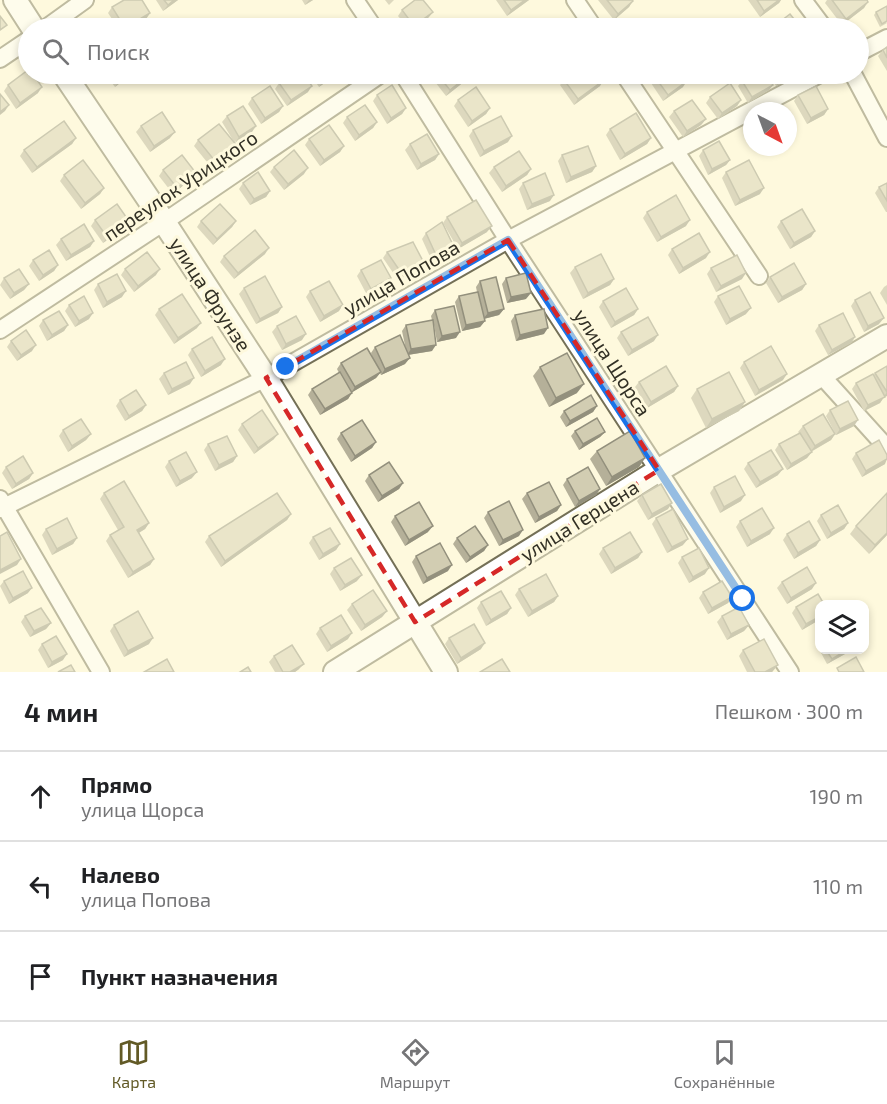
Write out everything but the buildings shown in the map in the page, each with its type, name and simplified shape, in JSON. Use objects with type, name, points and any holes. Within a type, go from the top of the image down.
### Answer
[{"type":"street","points":[[15,0],[27,18]]},
{"type":"street","points":[[60,18],[85,0]]},
{"type":"street","points":[[355,0],[367,18]]},
{"type":"street","points":[[575,0],[587,18]]},
{"type":"street","points":[[803,0],[816,18]]},
{"type":"street","points":[[869,47],[887,38]]},
{"type":"street","points":[[0,58],[18,46]]},
{"type":"street","name":"улица Фрунзе","points":[[71,84],[165,222],[266,378],[446,672]]},
{"type":"street","name":"переулок Урицкого","points":[[0,330],[165,222],[366,84]]},
{"type":"street","name":"улица Щорса","points":[[409,84],[508,240],[790,672]]},
{"type":"street","points":[[631,84],[759,276]]},
{"type":"street","name":"улица Попова","points":[[2,505],[266,378],[508,240],[801,84]]},
{"type":"street","points":[[858,84],[887,138]]},
{"type":"street","name":"улица Герцена","points":[[335,672],[659,470],[887,336]]},
{"type":"street","points":[[821,375],[887,448]]},
{"type":"street","points":[[2,505],[101,672]]},
{"type":"highlighted area","points":[[508,240],[659,470],[415,622],[266,378]]},
{"type":"route","points":[[286,367],[508,240],[743,599]]}]
